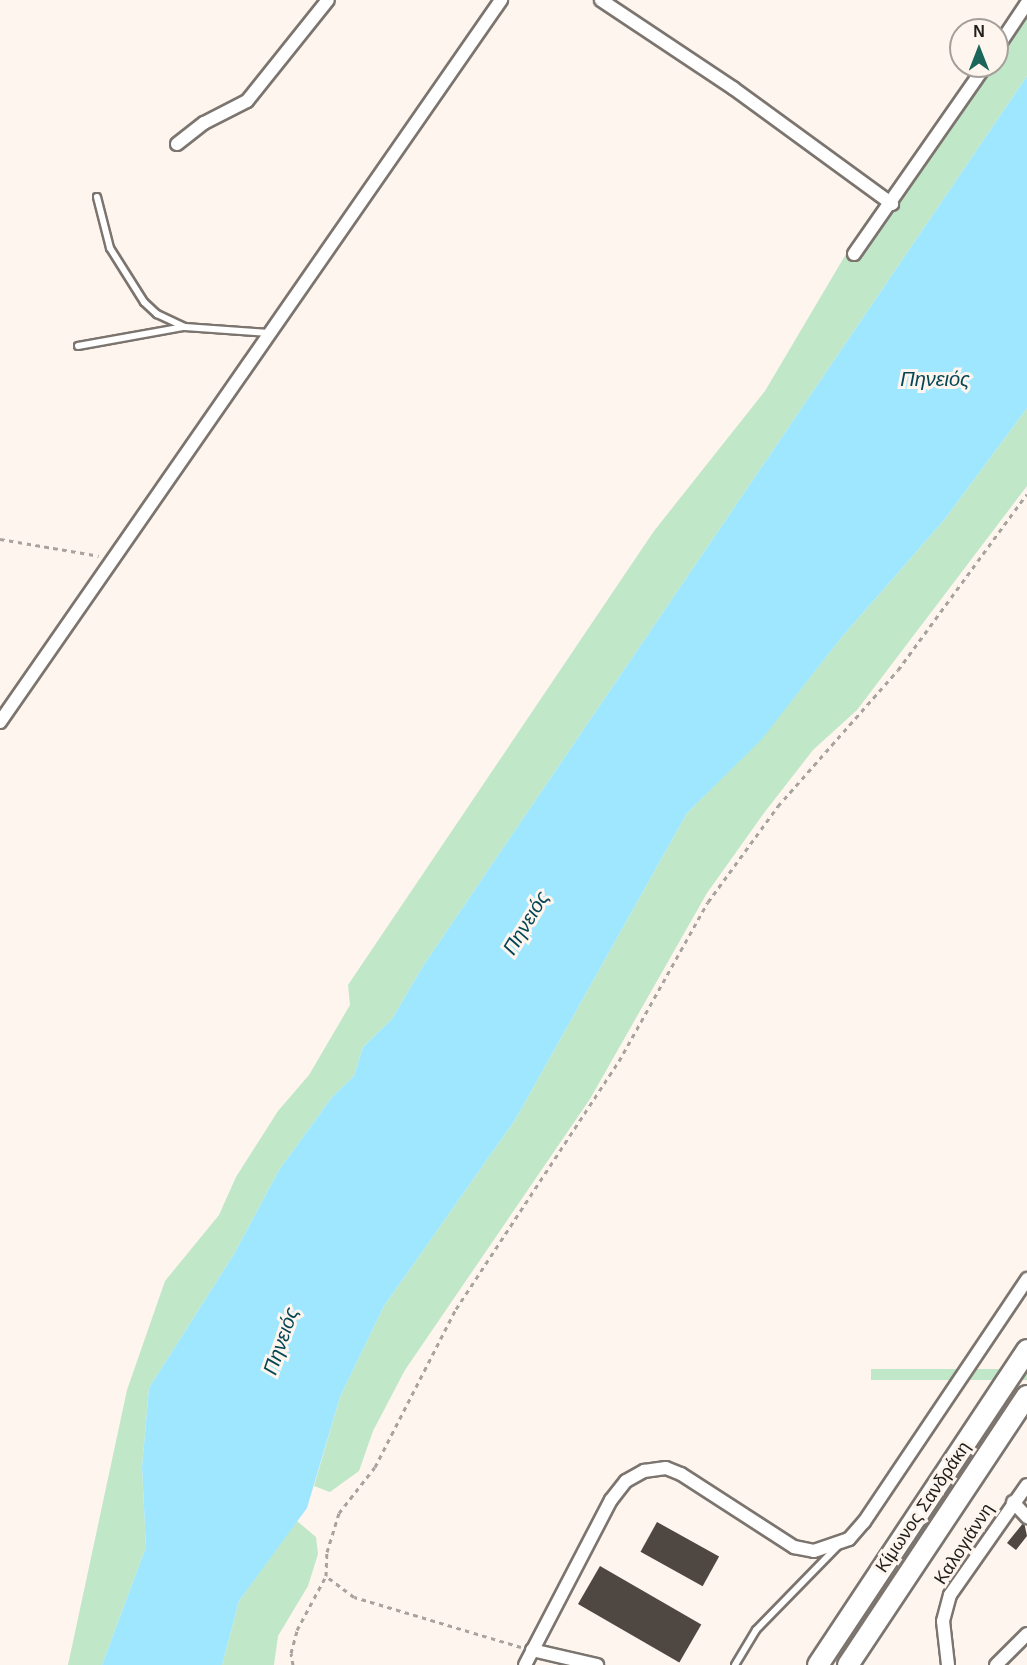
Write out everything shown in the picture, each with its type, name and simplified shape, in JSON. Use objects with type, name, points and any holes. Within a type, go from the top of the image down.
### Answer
[{"type":"highway","name":"Κίμωνος Σανδράκη","points":[[818,1665],[1027,1350]]},
{"type":"highway","name":"Κίμωνος Σανδράκη","points":[[853,1661],[1027,1396]]},
{"type":"street","points":[[177,144],[204,123],[247,101],[328,0]]},
{"type":"street","points":[[0,722],[111,558],[501,0]]},
{"type":"street","points":[[601,0],[733,88],[892,204]]},
{"type":"street","points":[[1009,30],[1027,3]]},
{"type":"street","points":[[854,254],[892,204],[977,78]]},
{"type":"street","points":[[525,1665],[611,1500],[627,1481],[644,1471],[666,1468],[681,1474],[794,1547],[814,1551],[841,1543],[864,1522],[1027,1279]]},
{"type":"street","name":"Καλογιάννη","points":[[948,1665],[944,1621],[950,1595],[1027,1485]]},
{"type":"street","points":[[1013,1502],[1027,1517]]},
{"type":"street","points":[[996,1665],[1027,1634]]},
{"type":"street","points":[[532,1650],[597,1665]]},
{"type":"lane","points":[[97,197],[110,248],[128,278],[157,314],[185,327]]},
{"type":"lane","points":[[78,346],[185,327],[270,333]]},
{"type":"lane","points":[[735,1665],[756,1630],[841,1543]]},
{"type":"path","points":[[293,1665],[291,1653],[297,1630],[326,1576],[327,1552],[339,1513],[375,1467],[456,1309],[619,1061],[708,902],[778,806],[898,670],[1027,494]]},
{"type":"path","points":[[0,539],[111,558]]},
{"type":"path","points":[[326,1576],[354,1597],[532,1650]]},
{"type":"green space","points":[[1019,0],[1027,0],[1027,76],[423,966],[392,1019],[363,1047],[354,1076],[332,1097],[279,1170],[234,1254],[149,1388],[142,1467],[146,1547],[102,1665],[68,1665],[127,1390],[165,1281],[219,1215],[236,1177],[278,1111],[309,1075],[350,1005],[348,985],[654,531],[765,391],[862,227],[967,78],[1009,78],[1009,18],[1007,18]]},
{"type":"green space","points":[[1027,408],[1027,486],[857,710],[813,750],[764,813],[707,893],[590,1099],[405,1370],[373,1431],[359,1471],[330,1492],[314,1486],[340,1397],[384,1306],[515,1120],[687,813],[761,739],[841,638],[944,520]]},
{"type":"green space","points":[[871,1369],[1027,1369],[1027,1380],[871,1380]]},
{"type":"green space","points":[[297,1521],[316,1537],[318,1554],[308,1586],[278,1636],[274,1665],[222,1665],[239,1601]]},
{"type":"water","name":"Πηνειός","points":[[1027,76],[1027,408],[944,520],[841,638],[761,740],[687,813],[515,1120],[384,1306],[340,1397],[307,1508],[239,1601],[222,1665],[102,1665],[146,1547],[142,1467],[149,1388],[234,1254],[279,1170],[332,1097],[354,1076],[363,1047],[392,1019],[423,966]]},
{"type":"building","points":[[657,1522],[719,1556],[703,1586],[641,1552]]},
{"type":"building","points":[[1024,1522],[1027,1536],[1016,1550],[1007,1543]]},
{"type":"building","points":[[600,1566],[701,1624],[679,1663],[578,1604]]}]
